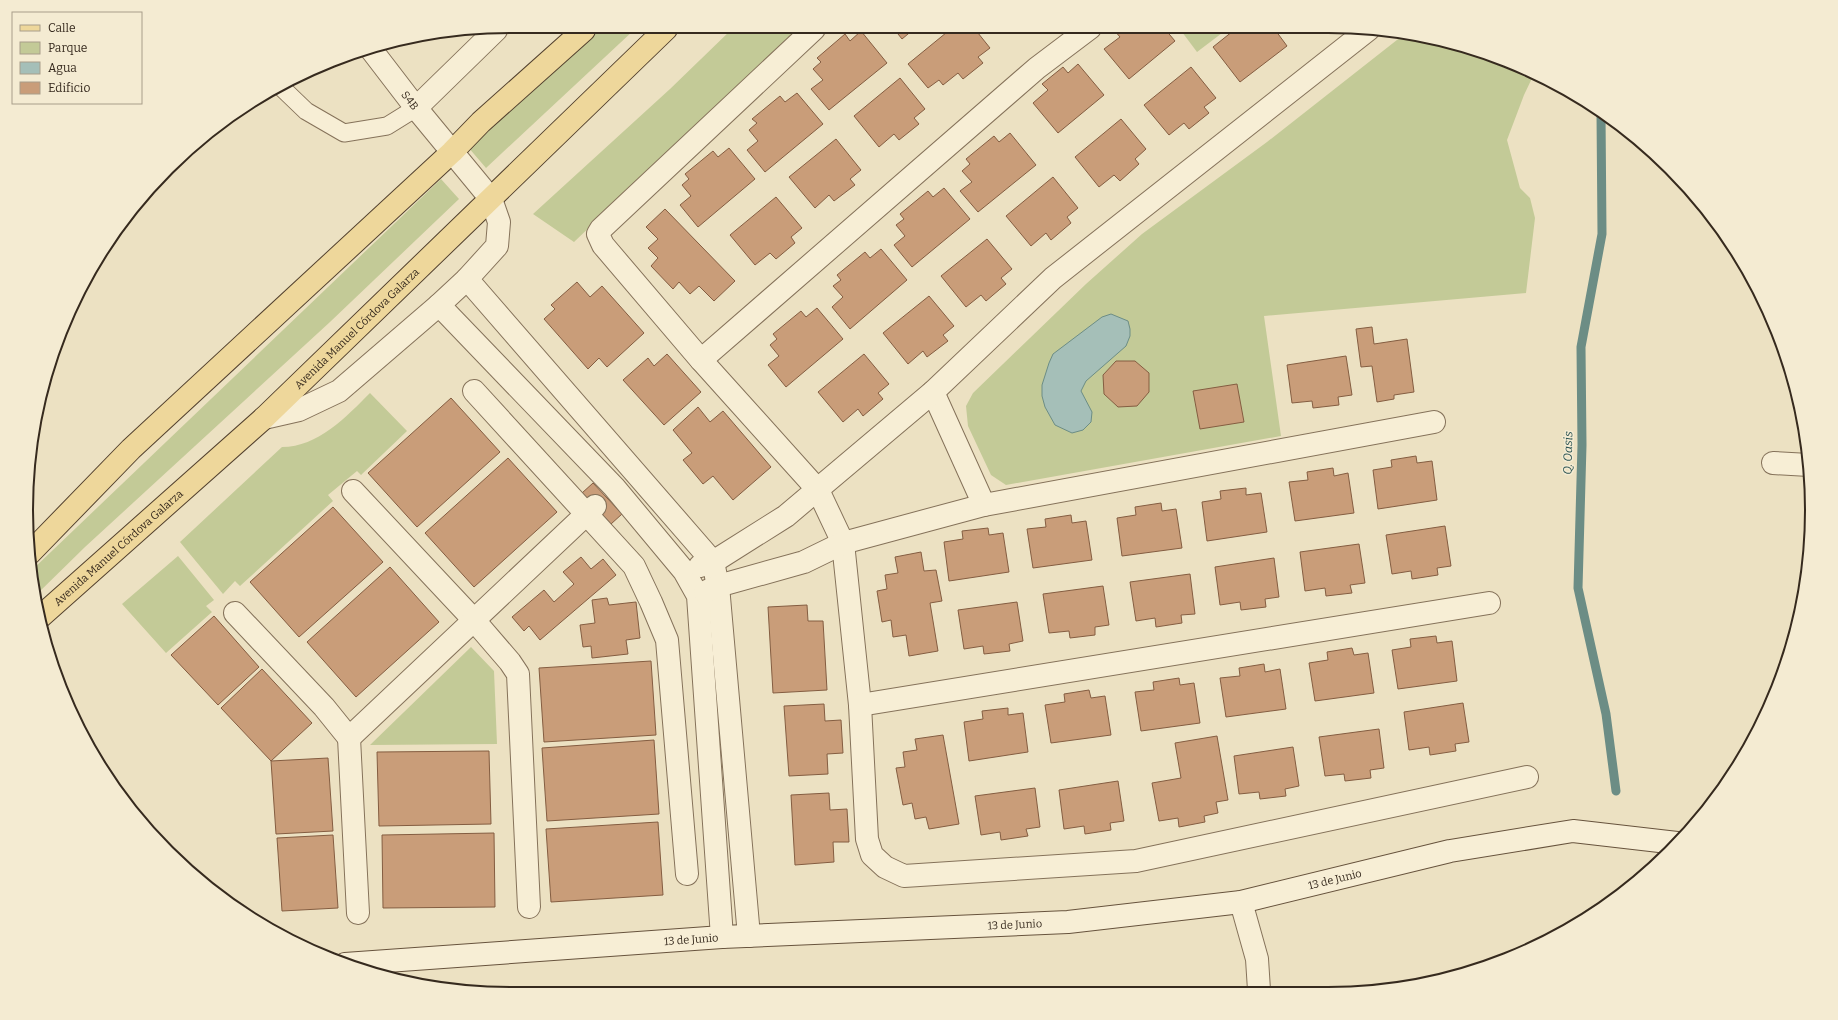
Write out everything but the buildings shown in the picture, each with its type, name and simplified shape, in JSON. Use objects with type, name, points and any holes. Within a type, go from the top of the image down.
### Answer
[{"type":"main road","points":[[35,548],[131,449],[452,152],[481,122],[581,33]]},
{"type":"main road","name":"Avenida Manuel Córdova Galarza","points":[[44,613],[264,418],[662,33]]},
{"type":"street","points":[[810,33],[601,229],[598,234],[603,245],[701,360],[818,490],[843,543],[860,705],[867,840],[872,855],[885,867],[904,876],[1136,861],[1527,777]]},
{"type":"street","points":[[701,360],[1037,68],[1083,33]]},
{"type":"street","points":[[416,108],[492,34]]},
{"type":"street","points":[[684,571],[713,562],[786,516],[933,392],[1053,278],[1362,34]]},
{"type":"street","name":"S4B","points":[[374,53],[416,108],[491,199]]},
{"type":"street","points":[[264,418],[299,410],[338,390],[439,305],[466,279],[497,246],[499,222],[491,199]]},
{"type":"street","points":[[466,279],[713,562],[718,586],[748,936]]},
{"type":"street","points":[[439,305],[600,501],[634,566],[667,640],[687,874]]},
{"type":"street","points":[[474,391],[600,501],[684,571],[698,596],[722,937]]},
{"type":"street","points":[[933,392],[984,504]]},
{"type":"street","points":[[698,596],[718,586],[804,562],[843,543],[984,504],[1434,422]]},
{"type":"street","points":[[1773,463],[1803,465]]},
{"type":"street","points":[[353,491],[473,619],[510,662],[518,674],[529,907]]},
{"type":"street","points":[[349,738],[473,619],[600,501]]},
{"type":"street","points":[[860,705],[1489,603]]},
{"type":"street","points":[[235,612],[324,707],[349,738],[358,913]]},
{"type":"street","name":"13 de Junio","points":[[360,963],[722,937],[1068,922],[1242,902],[1450,851],[1573,831],[1670,842]]},
{"type":"street","points":[[1242,902],[1257,959],[1259,987]]},
{"type":"lane","points":[[284,90],[306,111],[344,133],[387,126],[416,108]]},
{"type":"green space","points":[[596,33],[631,33],[486,168],[468,147]]},
{"type":"green space","points":[[728,33],[793,33],[574,242],[533,214],[670,89]]},
{"type":"green space","points":[[1183,33],[1222,33],[1197,52]]},
{"type":"green space","points":[[1399,38],[1451,49],[1481,58],[1532,79],[1507,140],[1520,188],[1530,198],[1535,218],[1526,293],[1264,316],[1281,436],[1006,485],[991,475],[968,426],[966,406],[973,393],[1086,284],[1142,234],[1267,142]]},
{"type":"green space","points":[[441,179],[459,199],[330,322],[85,547],[40,591],[36,566]]},
{"type":"green space","points":[[370,393],[407,431],[361,475],[357,471],[328,495],[333,501],[240,586],[235,581],[223,594],[180,542],[282,447],[295,446],[308,442],[319,436],[341,421]]},
{"type":"green space","points":[[178,556],[214,600],[206,606],[212,612],[166,653],[122,604]]},
{"type":"green space","points":[[471,647],[494,671],[497,744],[370,745]]},
{"type":"water","points":[[1111,314],[1128,321],[1130,336],[1126,346],[1086,381],[1081,391],[1092,412],[1091,422],[1083,430],[1072,433],[1055,425],[1045,407],[1042,396],[1042,385],[1049,363],[1053,354],[1102,317]]},
{"type":"waterway","name":"Q. Oasis","points":[[1601,119],[1602,234],[1581,347],[1582,445],[1578,588],[1606,714],[1616,791]]}]
